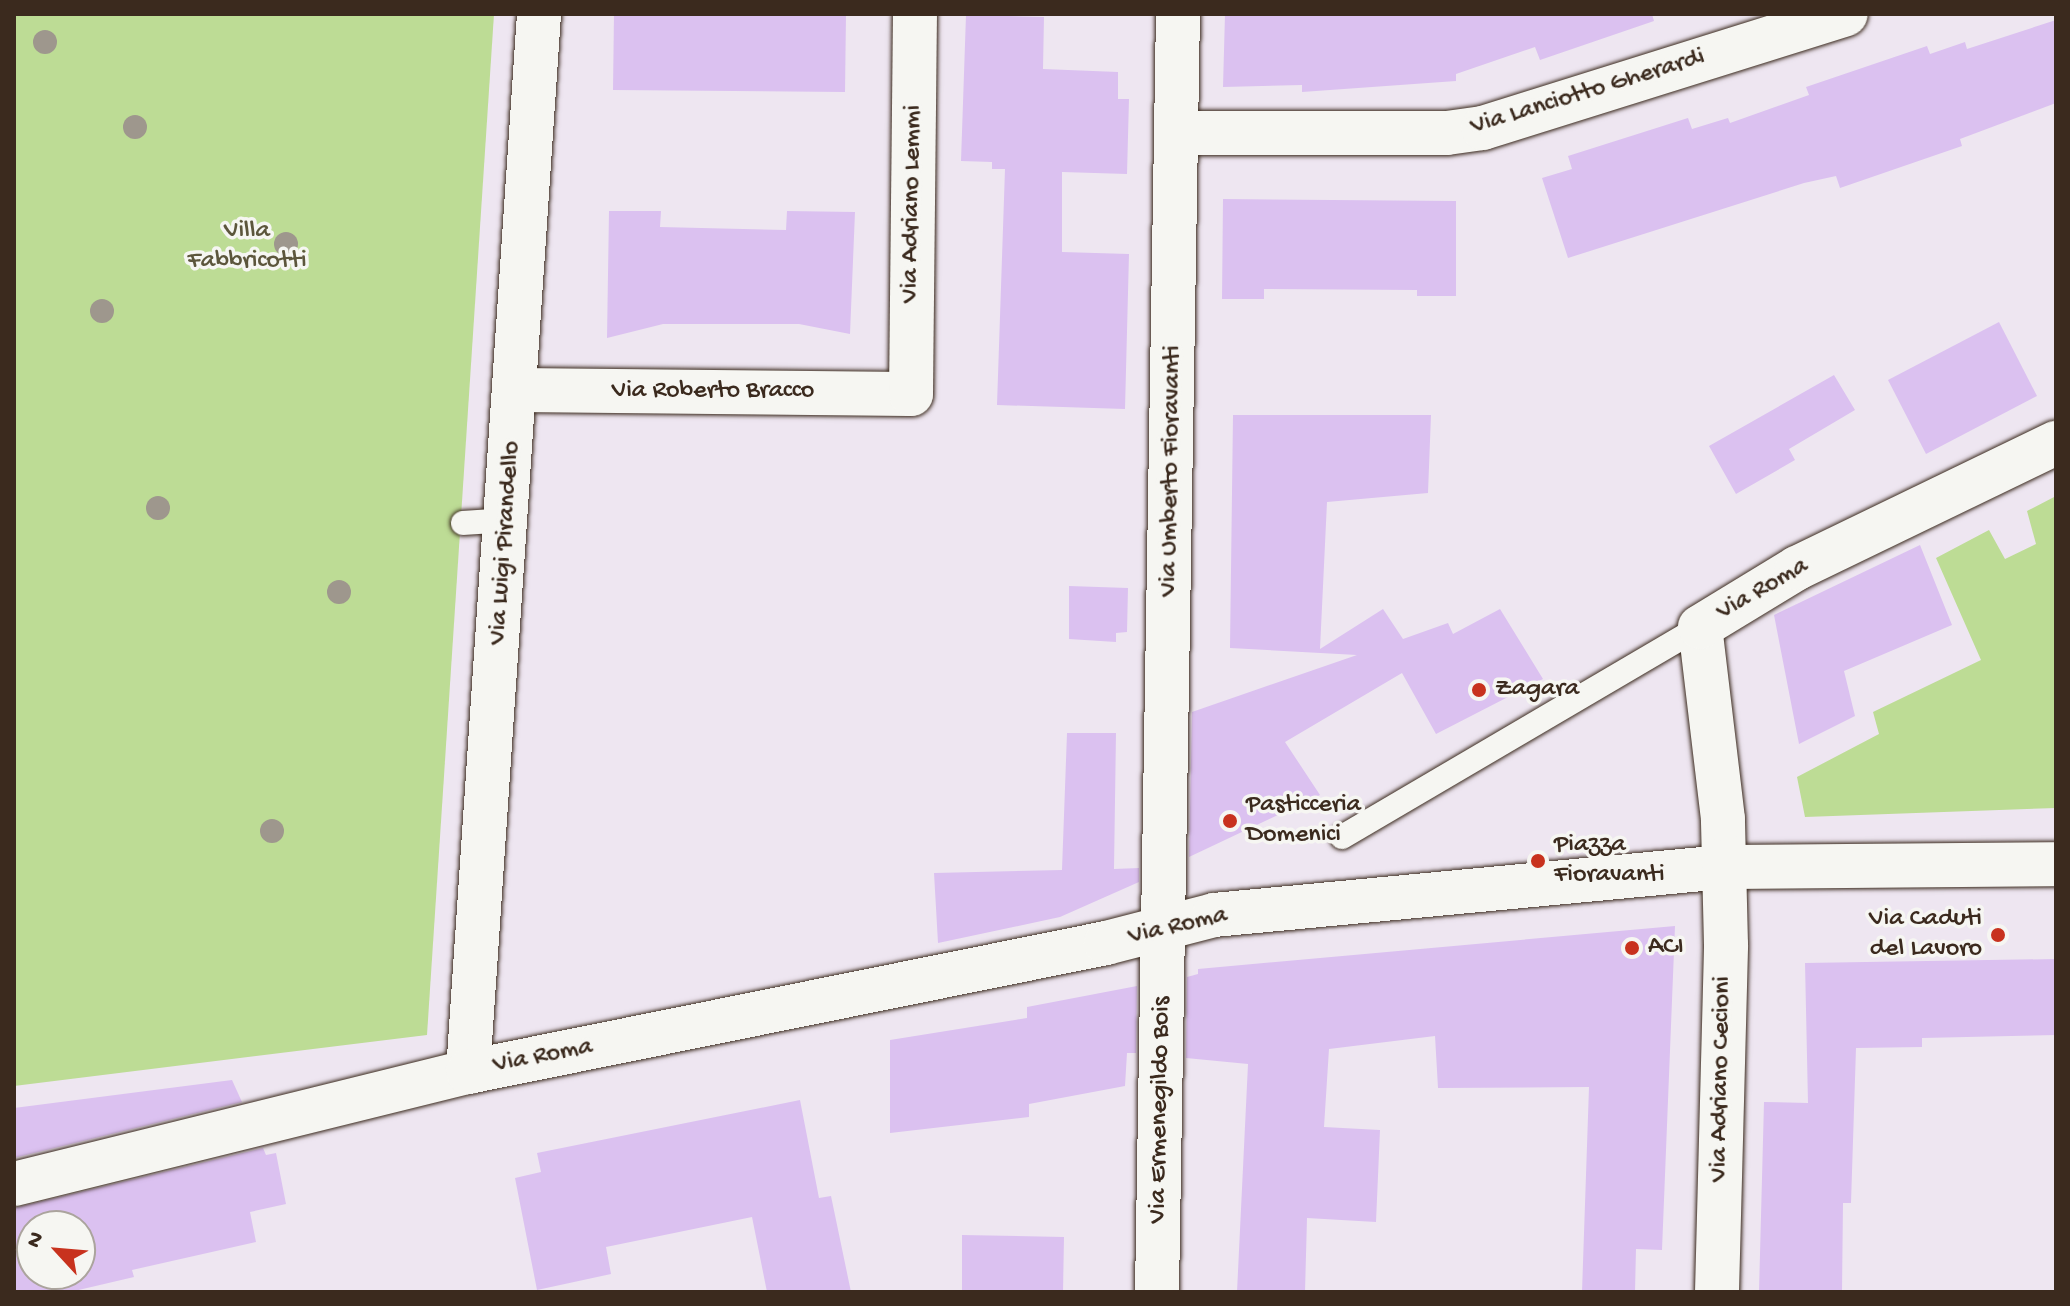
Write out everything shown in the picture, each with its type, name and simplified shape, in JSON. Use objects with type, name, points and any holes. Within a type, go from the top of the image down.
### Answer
[{"type":"street","name":"Via Luigi Pirandello","points":[[468,1072],[508,520],[539,14]]},
{"type":"street","name":"Via Adriano Lemmi","points":[[911,394],[915,14]]},
{"type":"street","name":"Via Umberto Fioravanti","points":[[1165,928],[1180,133],[1178,14]]},
{"type":"street","name":"Via Lanciotto Gherardi","points":[[1180,133],[1447,133],[1483,128],[1846,14]]},
{"type":"street","name":"Via Roberto Bracco","points":[[516,390],[911,394]]},
{"type":"street","name":"Via Roma","points":[[14,1184],[468,1072],[1165,928],[1214,915],[1724,867],[1722,804],[1700,627],[1797,568],[2056,443]]},
{"type":"street","points":[[1724,867],[2056,864]]},
{"type":"street","name":"Via Adriano Cecioni","points":[[1717,1292],[1724,867]]},
{"type":"street","name":"Via Ermenegildo Bois","points":[[1157,1292],[1165,928]]},
{"type":"lane","points":[[463,523],[508,520]]},
{"type":"lane","points":[[1342,837],[1700,627]]},
{"type":"green space","name":"Villa Fabbricotti","points":[[14,14],[494,14],[427,1035],[14,1086]]},
{"type":"green space","points":[[2056,496],[2056,808],[1805,817],[1797,777],[1879,734],[1873,712],[1981,660],[1936,558],[1989,530],[2005,559],[2036,544],[2027,511]]},
{"type":"building","points":[[614,14],[846,14],[845,92],[613,90]]},
{"type":"building","points":[[1225,14],[1652,14],[1654,21],[1540,60],[1535,47],[1456,74],[1456,81],[1302,92],[1302,85],[1223,87]]},
{"type":"building","points":[[966,15],[1044,17],[1043,69],[1118,72],[1118,99],[1129,99],[1127,174],[1062,172],[1062,252],[1129,254],[1125,409],[997,405],[1005,169],[992,169],[992,162],[961,161]]},
{"type":"building","points":[[2056,20],[2056,103],[1960,139],[1962,146],[1840,188],[1836,176],[1804,183],[1568,258],[1542,178],[1572,169],[1568,156],[1688,118],[1692,129],[1728,118],[1730,123],[1809,95],[1806,87],[1927,46],[1930,54],[1965,42],[1967,49]]},
{"type":"building","points":[[1223,199],[1456,201],[1456,296],[1417,296],[1417,290],[1264,289],[1264,299],[1222,299]]},
{"type":"building","points":[[609,211],[661,211],[660,227],[786,230],[787,211],[855,212],[850,334],[799,324],[663,324],[607,338]]},
{"type":"building","points":[[1999,322],[2037,396],[1926,454],[1888,380]]},
{"type":"building","points":[[1834,375],[1855,410],[1789,449],[1795,460],[1736,494],[1709,446]]},
{"type":"building","points":[[1233,415],[1431,415],[1428,493],[1327,502],[1320,649],[1383,609],[1403,639],[1448,623],[1453,634],[1500,609],[1543,679],[1436,734],[1402,673],[1285,742],[1320,795],[1189,857],[1192,712],[1357,655],[1230,648]]},
{"type":"building","points":[[1920,545],[1952,625],[1844,671],[1855,716],[1799,744],[1774,615]]},
{"type":"building","points":[[1069,586],[1128,588],[1127,632],[1116,633],[1116,642],[1069,639]]},
{"type":"building","points":[[1067,733],[1116,733],[1114,869],[1139,868],[1139,882],[1060,917],[938,943],[934,873],[1062,870]]},
{"type":"building","points":[[1675,926],[1662,1250],[1636,1249],[1635,1292],[1582,1292],[1589,1087],[1438,1088],[1435,1036],[1329,1049],[1324,1127],[1380,1130],[1376,1222],[1307,1218],[1305,1292],[1237,1292],[1248,1064],[1186,1058],[1187,977],[1198,974],[1198,969]]},
{"type":"building","points":[[2056,959],[2056,1035],[1922,1038],[1922,1047],[1856,1048],[1851,1203],[1843,1203],[1842,1292],[1759,1292],[1764,1102],[1808,1103],[1805,963]]},
{"type":"building","points":[[1137,986],[1136,1053],[1127,1053],[1125,1086],[1029,1104],[1029,1117],[890,1133],[890,1040],[1027,1018],[1027,1007]]},
{"type":"building","points":[[232,1080],[242,1102],[14,1158],[14,1108]]},
{"type":"building","points":[[800,1100],[819,1198],[831,1196],[851,1292],[767,1292],[752,1217],[606,1247],[611,1274],[537,1290],[515,1178],[541,1172],[537,1153]]},
{"type":"building","points":[[263,1148],[266,1155],[276,1153],[286,1204],[250,1212],[256,1242],[132,1270],[134,1277],[96,1286],[96,1210],[16,1210],[16,1290],[79,1290],[14,1292],[14,1208]]},
{"type":"building","points":[[962,1235],[1064,1237],[1063,1292],[962,1292]]},
{"type":"place","name":"Zagara","points":[[1479,690]]},
{"type":"place","name":"Pasticceria Domenici","points":[[1230,821]]},
{"type":"place","name":"Piazza Fioravanti","points":[[1538,861]]},
{"type":"place","name":"Via Caduti del Lavoro","points":[[1998,935]]},
{"type":"place","name":"ACI","points":[[1632,948]]}]
